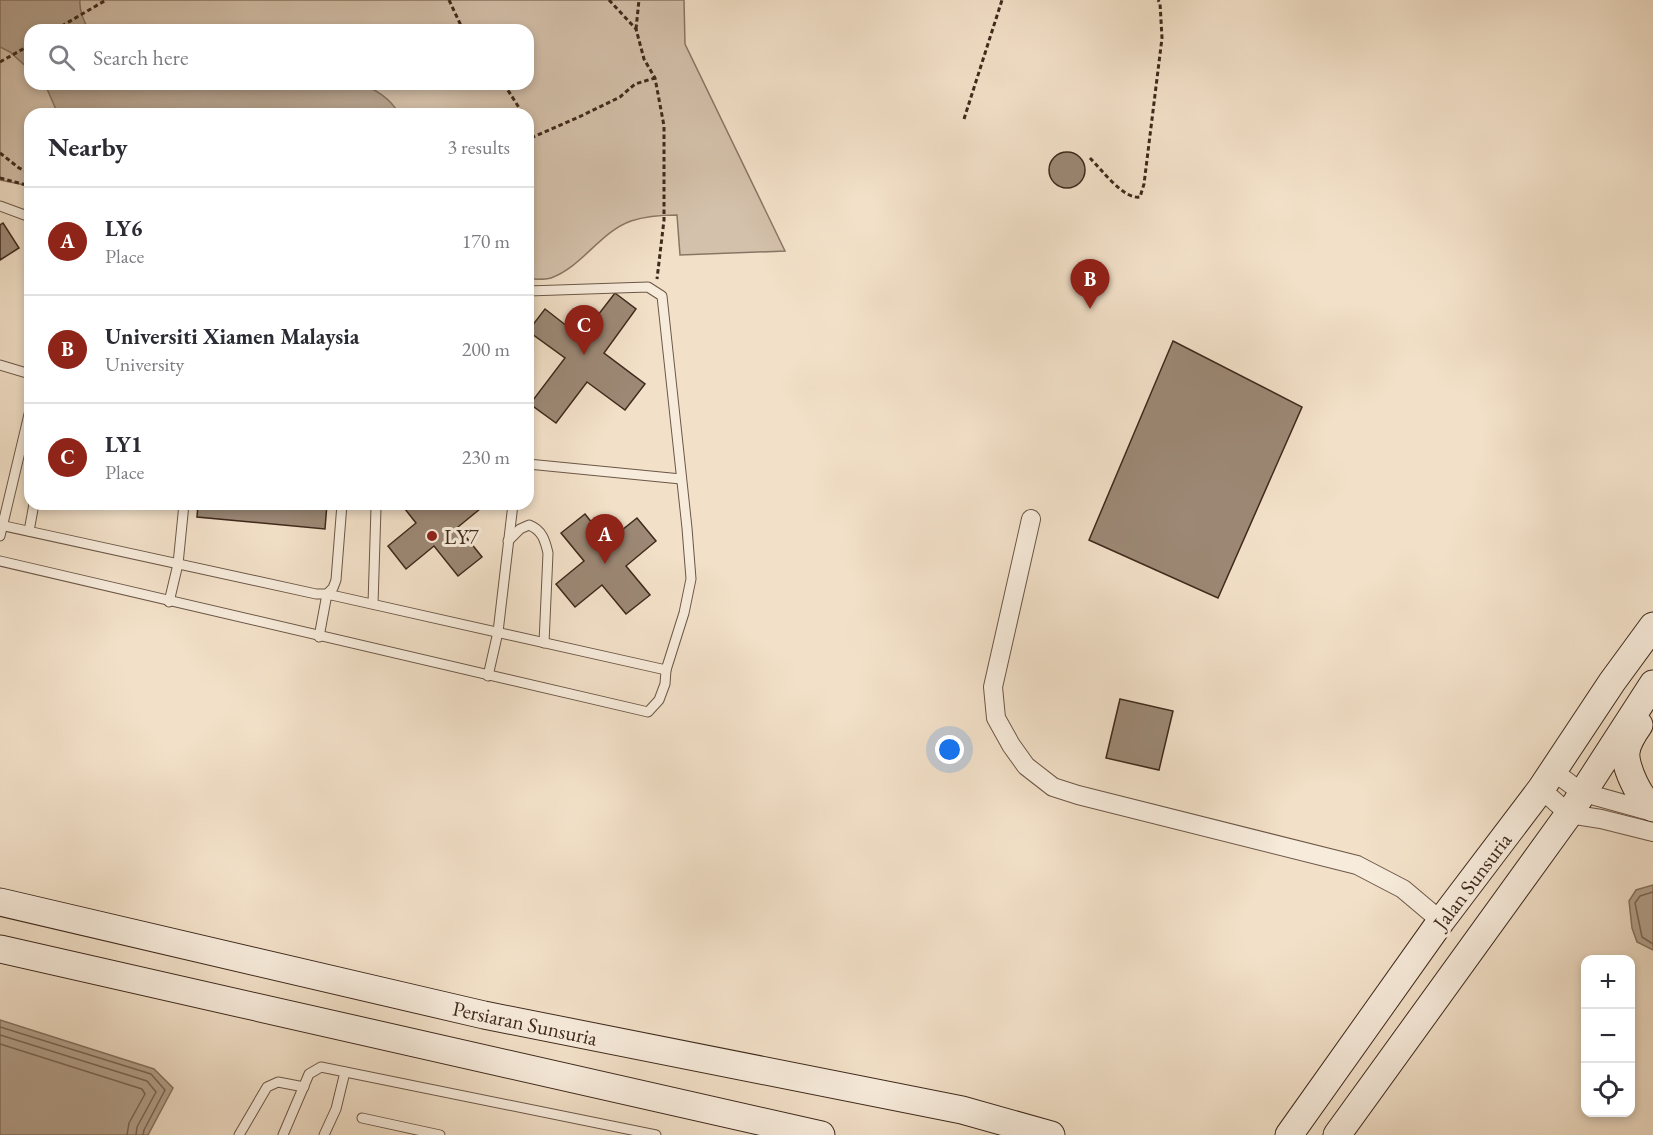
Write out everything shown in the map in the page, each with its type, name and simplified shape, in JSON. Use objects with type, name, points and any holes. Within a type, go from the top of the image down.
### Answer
[{"type":"street","points":[[1031,519],[993,687],[996,718],[1026,766],[1053,787],[1078,795],[1358,866],[1403,890],[1442,921]]},
{"type":"street","name":"Jalan Sunsuria","points":[[1289,1135],[1442,921],[1547,780],[1612,682],[1653,626]]},
{"type":"street","name":"Jalan Sunsuria","points":[[1337,1135],[1575,803],[1653,684]]},
{"type":"street","points":[[1653,705],[1634,733],[1626,752],[1630,775],[1647,805],[1653,810]]},
{"type":"street","points":[[1547,780],[1575,803],[1601,819],[1653,832]]},
{"type":"street","points":[[1547,780],[1575,803],[1653,810]]},
{"type":"street","name":"Persiaran Sunsuria","points":[[0,902],[483,1015],[962,1110],[1051,1135]]},
{"type":"street","name":"Persiaran Sunsuria","points":[[0,950],[820,1135]]},
{"type":"lane","points":[[0,206],[24,215]]},
{"type":"lane","points":[[0,561],[648,712],[659,700],[684,613],[691,579],[662,296],[648,286],[534,291]]},
{"type":"lane","points":[[0,365],[24,372]]},
{"type":"lane","points":[[0,536],[24,437]]},
{"type":"lane","points":[[534,465],[681,479]]},
{"type":"lane","points":[[29,531],[33,510]]},
{"type":"lane","points":[[169,602],[178,564],[183,510]]},
{"type":"lane","points":[[319,637],[327,594],[333,588],[336,580],[342,510]]},
{"type":"lane","points":[[373,604],[376,510]]},
{"type":"lane","points":[[488,676],[498,632],[512,510]]},
{"type":"lane","points":[[2,525],[316,594],[327,594],[373,604],[666,670]]},
{"type":"lane","points":[[508,541],[520,529],[529,525],[536,527],[542,533],[546,542],[548,553],[544,643]]},
{"type":"lane","points":[[283,1135],[309,1074],[321,1067],[656,1135]]},
{"type":"lane","points":[[324,1135],[336,1109],[345,1072]]},
{"type":"lane","points":[[239,1135],[267,1087],[278,1082],[304,1087]]},
{"type":"lane","points":[[362,1118],[440,1135]]},
{"type":"path","points":[[65,24],[106,0]]},
{"type":"path","points":[[448,0],[460,24]]},
{"type":"path","points":[[609,0],[636,29]]},
{"type":"path","points":[[639,0],[636,29],[644,59],[655,78],[664,126],[664,220],[656,290]]},
{"type":"path","points":[[964,119],[1002,0]]},
{"type":"path","points":[[1090,158],[1123,191],[1130,196],[1140,197],[1144,184],[1162,38],[1158,0]]},
{"type":"path","points":[[0,62],[24,48]]},
{"type":"path","points":[[534,137],[620,97],[635,84],[655,78]]},
{"type":"path","points":[[508,90],[520,108]]},
{"type":"path","points":[[0,153],[24,170]]},
{"type":"path","points":[[0,178],[24,184]]},
{"type":"shaded area","points":[[0,0],[684,0],[685,44],[785,251],[680,255],[677,215],[654,216],[637,219],[620,226],[562,273],[548,279],[534,279],[534,108],[24,108],[24,185],[0,180]]},
{"type":"water","points":[[0,0],[80,0],[82,16],[86,24],[24,24],[24,65],[10,52],[0,47]]},
{"type":"water","points":[[47,90],[373,90],[395,108],[55,108]]},
{"type":"water","points":[[1653,885],[1653,950],[1637,942],[1632,928],[1629,901],[1636,890]]},
{"type":"water","points":[[0,1020],[154,1069],[173,1088],[148,1135],[0,1135]]},
{"type":"building","points":[[1067,152],[1079,158],[1085,170],[1079,182],[1067,188],[1055,182],[1049,170],[1055,158]]},
{"type":"building","points":[[3,223],[19,248],[0,260],[0,225]]},
{"type":"building","points":[[615,293],[636,309],[604,353],[645,384],[625,410],[587,382],[556,423],[534,407],[534,399],[565,358],[534,335],[534,323],[545,309],[581,337]]},
{"type":"building","points":[[1173,341],[1302,407],[1218,598],[1089,540]]},
{"type":"building","points":[[198,510],[327,510],[325,529],[197,517]]},
{"type":"building","name":"LY7","points":[[406,510],[479,510],[458,527],[482,557],[458,576],[434,546],[406,569],[388,546],[416,523]]},
{"type":"building","points":[[585,514],[607,542],[637,518],[656,541],[626,566],[650,595],[626,614],[602,585],[575,607],[556,584],[584,561],[561,533]]},
{"type":"building","points":[[1120,699],[1173,711],[1159,770],[1106,758]]},
{"type":"place","name":"Universiti Xiamen Malaysia","points":[[1090,309]]},
{"type":"place","name":"LY1","points":[[584,355]]},
{"type":"place","name":"LY7","points":[[432,536]]},
{"type":"place","name":"LY6","points":[[605,564]]}]
